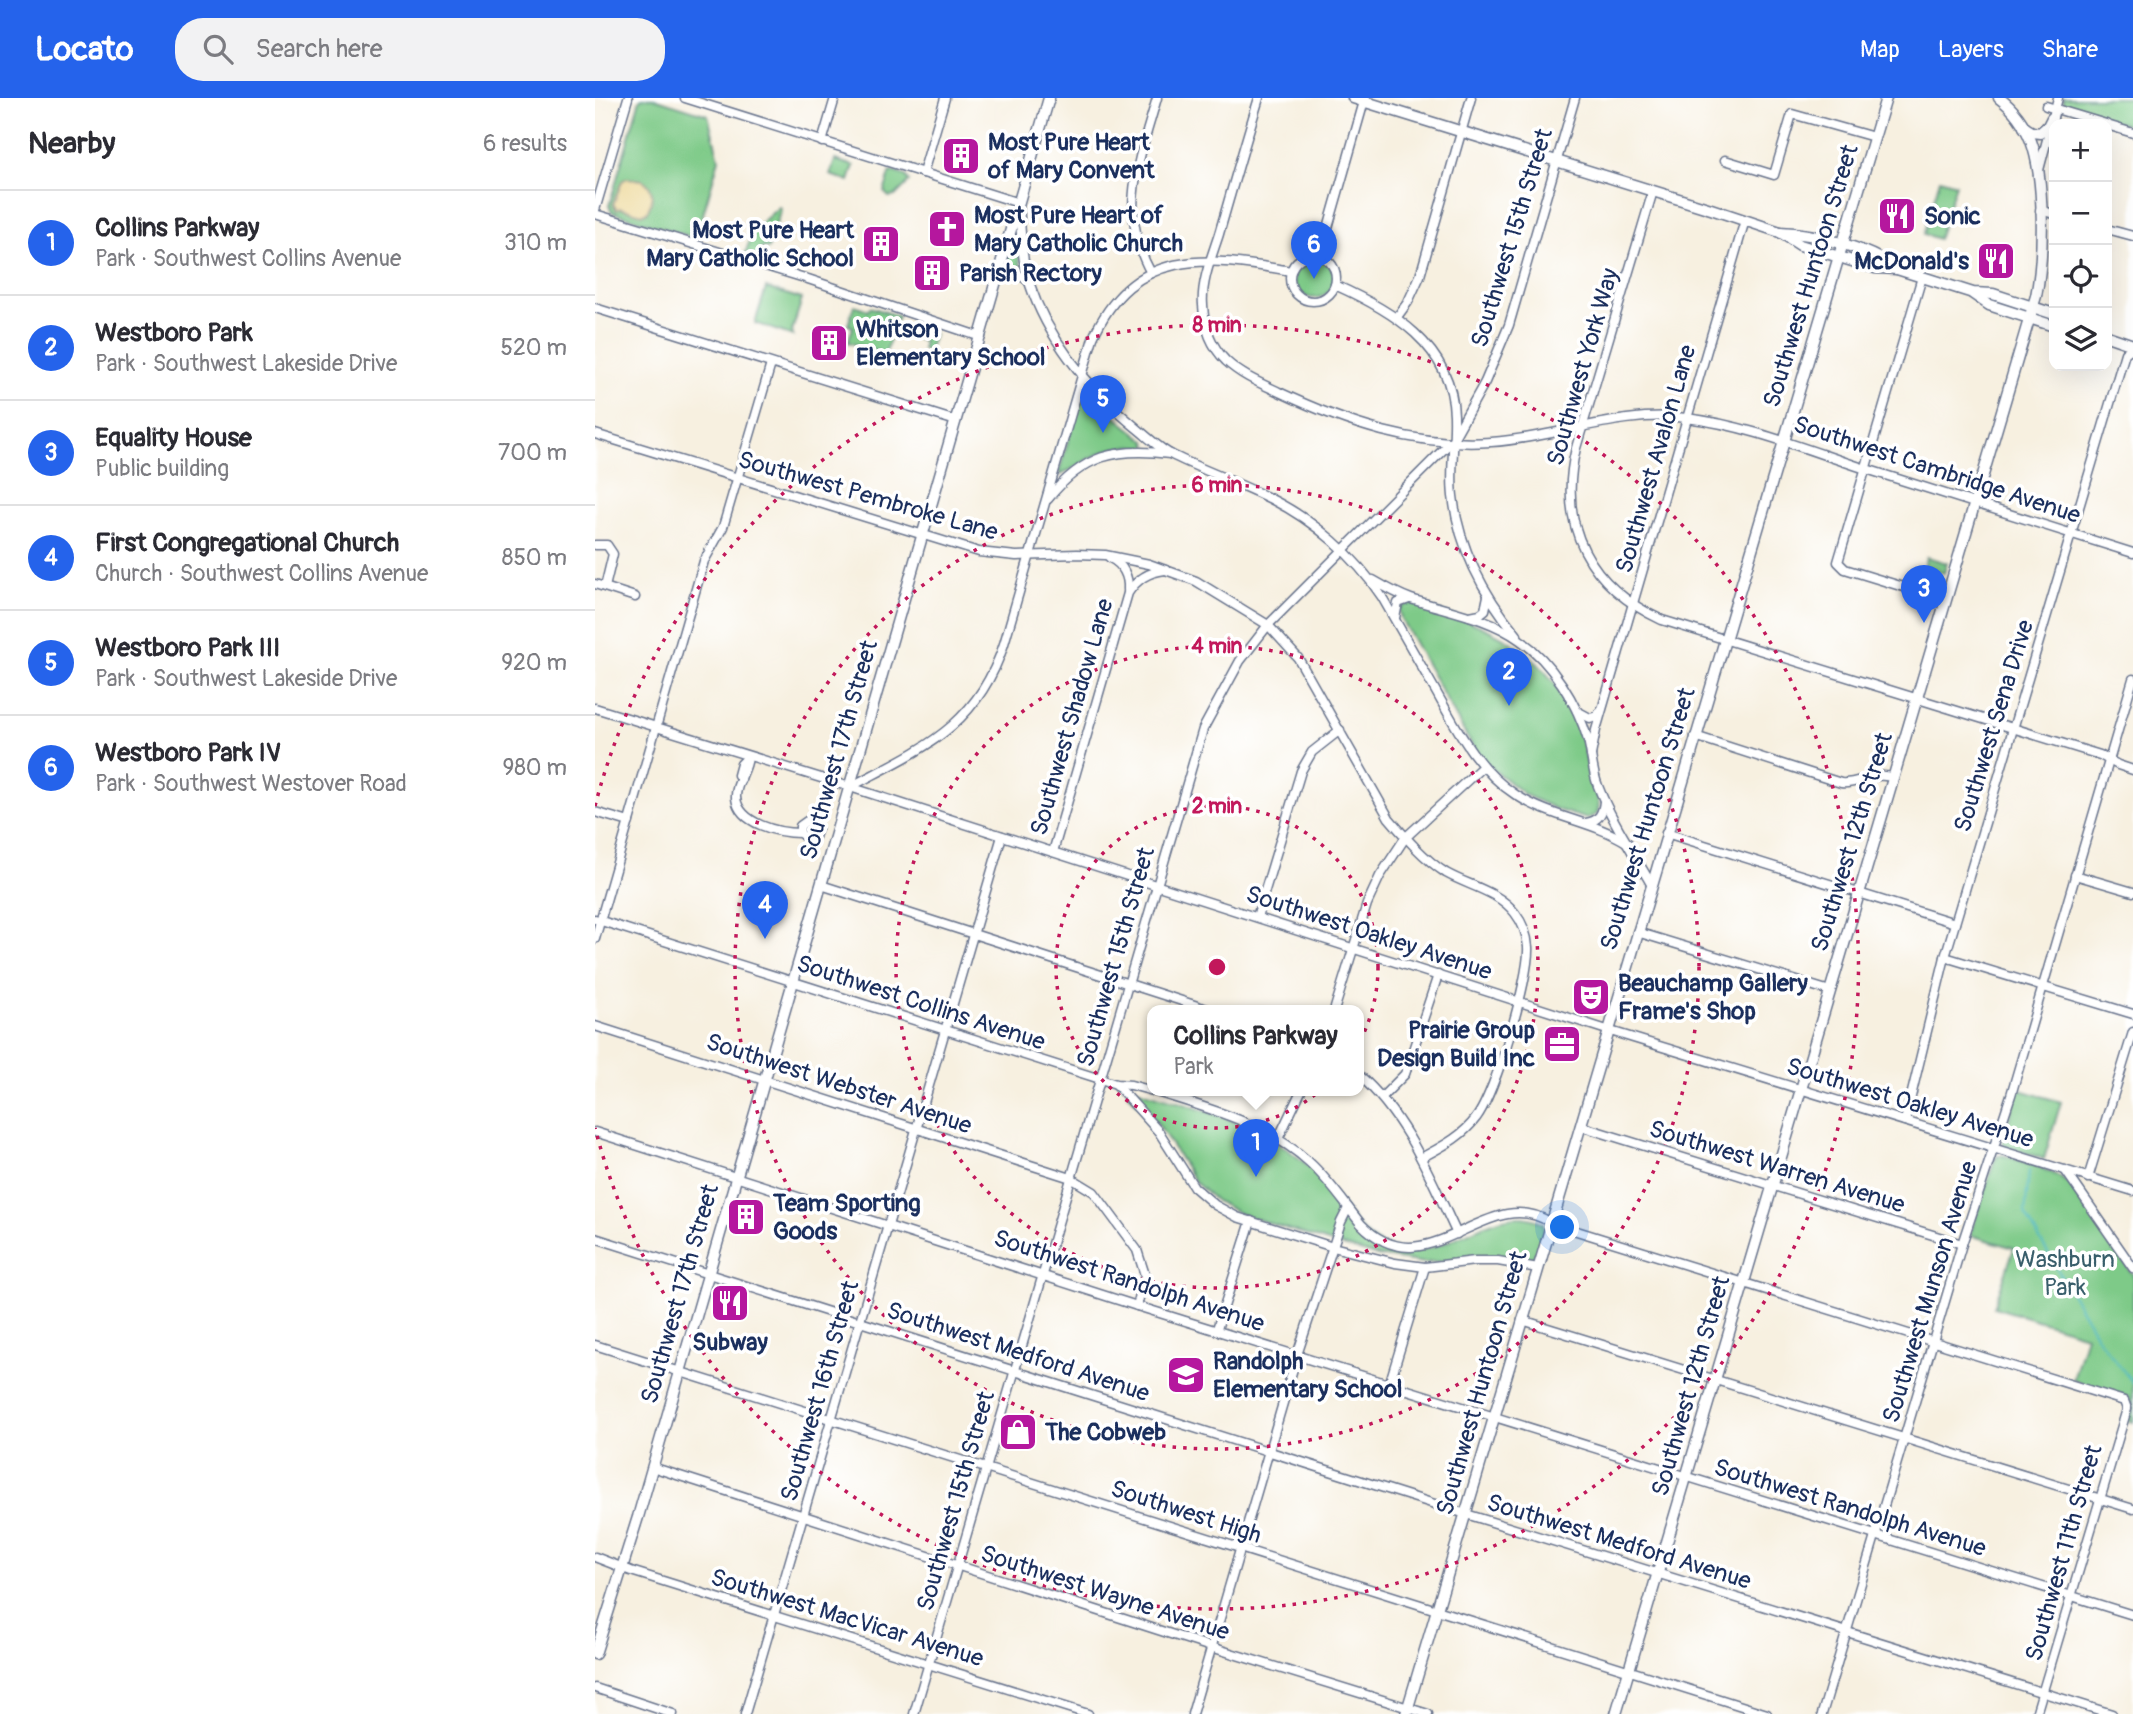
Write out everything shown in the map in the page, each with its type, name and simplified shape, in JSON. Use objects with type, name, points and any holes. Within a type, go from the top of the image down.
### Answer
[{"type":"main road","name":"Southwest 17th Street","points":[[595,1654],[709,1274],[1049,98]]},
{"type":"main road","name":"Southwest Huntoon Street","points":[[1407,1711],[1886,98]]},
{"type":"main road","points":[[1999,98],[2018,116],[2024,127],[2034,152],[2038,180]]},
{"type":"main road","points":[[1361,99],[1461,133],[1745,220],[1780,232],[1800,244],[1875,268],[1897,269],[1973,293],[1993,294],[2049,312]]},
{"type":"main road","points":[[2024,127],[2040,133],[2048,126],[2051,111]]},
{"type":"main road","name":"Southwest 12th Street","points":[[1616,1714],[1771,1185],[2031,318],[2038,286],[2038,180]]},
{"type":"main road","points":[[1780,232],[1803,232],[1879,257],[1897,269]]},
{"type":"main road","points":[[1973,293],[1989,305],[2049,324]]},
{"type":"main road","points":[[2112,339],[2133,346]]},
{"type":"street","points":[[628,98],[598,189],[595,212],[981,337]]},
{"type":"street","points":[[685,98],[1019,203],[1029,282],[1050,328],[1082,376],[1119,414],[1171,454],[1283,506],[1307,520],[1343,551],[1369,578],[1460,734],[1482,766],[1514,794],[1533,805],[1610,833],[1628,843]]},
{"type":"street","points":[[822,142],[835,98]]},
{"type":"street","points":[[923,173],[945,98]]},
{"type":"street","points":[[1151,273],[1135,230],[1132,199],[1135,176],[1157,98]]},
{"type":"street","name":"Southwest Cambridge Avenue","points":[[1258,98],[1210,262],[1202,303],[1210,338],[1234,368],[1295,400],[1360,426],[1420,440],[1466,443],[1492,442],[1655,416],[1688,418],[1783,442],[2133,552]]},
{"type":"street","points":[[1397,317],[1408,302],[1420,276],[1471,98]]},
{"type":"street","name":"Southwest 15th Street","points":[[914,1714],[1203,729],[1240,661],[1269,625],[1452,440],[1485,382],[1509,325],[1575,98]]},
{"type":"street","name":"Southwest 12th Street","points":[[2038,180],[2051,111],[2058,98]]},
{"type":"street","points":[[1320,256],[1361,99]]},
{"type":"street","points":[[2051,111],[2085,119]]},
{"type":"street","points":[[1725,160],[1774,175],[1792,114],[1874,137]]},
{"type":"street","points":[[2112,126],[2133,133]]},
{"type":"street","name":"Southwest York Way","points":[[1653,191],[1576,449],[1571,476],[1574,521],[1586,555],[1611,587],[1633,606],[1662,620],[2013,728],[2133,769]]},
{"type":"street","points":[[2040,210],[2049,213]]},
{"type":"street","name":"Southwest Avalon Lane","points":[[1591,755],[1745,220]]},
{"type":"street","points":[[2112,230],[2133,236]]},
{"type":"street","points":[[1304,256],[1320,256],[1334,269],[1335,285],[1326,297],[1306,300],[1293,289],[1291,271],[1304,256]]},
{"type":"street","points":[[850,787],[934,741],[956,724],[985,687],[1000,657],[1093,338],[1107,310],[1124,290],[1151,273],[1179,264],[1246,263],[1291,271]]},
{"type":"street","points":[[997,279],[1013,274],[1022,276],[1029,282]]},
{"type":"street","points":[[1922,277],[1839,565],[1945,600]]},
{"type":"street","points":[[1335,285],[1397,317],[1433,352],[1448,382],[1454,416],[1453,496],[1461,535],[1475,571],[1488,596],[1521,640],[1558,679],[1576,711],[1587,736],[1595,777],[1604,800],[1651,884]]},
{"type":"street","points":[[595,308],[956,421]]},
{"type":"street","name":"Southwest Sena Drive","points":[[1905,1121],[1955,923],[2125,353],[2133,346]]},
{"type":"street","points":[[595,939],[598,920],[704,561],[723,527],[771,364]]},
{"type":"street","name":"Southwest Pembroke Lane","points":[[595,434],[979,552],[999,556],[1105,555],[1134,560],[1196,581],[1269,625],[1298,658],[1388,818],[1405,838],[1445,872],[1497,897],[1518,917],[1526,935],[1527,971],[1483,1109],[1467,1130],[1421,1158]]},
{"type":"street","points":[[1044,504],[1068,476],[1101,457],[1135,450],[1171,454]]},
{"type":"street","points":[[595,545],[607,545],[613,554],[605,587]]},
{"type":"street","name":"Southwest Shadow Lane","points":[[1053,852],[1128,593],[1128,583],[1120,565],[1105,555]]},
{"type":"street","name":"Southwest Shadow Lane","points":[[1128,593],[1143,577],[1155,571],[1167,570]]},
{"type":"street","points":[[1369,578],[1409,598],[1469,616],[1521,640]]},
{"type":"street","points":[[595,584],[635,597]]},
{"type":"street","points":[[1469,616],[1483,612],[1488,596]]},
{"type":"street","points":[[1395,619],[1398,603],[1409,598]]},
{"type":"street","name":"Southwest Munson Avenue","points":[[1822,1714],[2133,679]]},
{"type":"street","name":"Southwest Oakley Avenue","points":[[595,708],[1608,1030],[2133,1191]]},
{"type":"street","points":[[1576,711],[1590,718],[1597,716],[1603,708]]},
{"type":"street","points":[[1257,917],[1301,771],[1312,752],[1340,730]]},
{"type":"street","points":[[1695,736],[1840,783],[1883,775],[1893,778]]},
{"type":"street","points":[[748,757],[741,764],[736,798],[744,816],[790,833],[800,833]]},
{"type":"street","points":[[1336,1005],[1373,889],[1405,838],[1482,766]]},
{"type":"street","points":[[1583,824],[1597,819],[1604,800]]},
{"type":"street","points":[[595,812],[629,822]]},
{"type":"street","points":[[1666,833],[1955,923]]},
{"type":"street","name":"Southwest 16th Street","points":[[745,1714],[1002,836]]},
{"type":"street","points":[[2075,875],[2133,892]]},
{"type":"street","points":[[821,884],[1194,1005]]},
{"type":"street","name":"Southwest Collins Avenue","points":[[598,920],[1116,1084],[1147,1089]]},
{"type":"street","points":[[1637,932],[1830,991]]},
{"type":"street","points":[[1945,957],[2133,1014]]},
{"type":"street","points":[[1382,1097],[1405,1074],[1438,975]]},
{"type":"street","name":"Southwest Webster Avenue","points":[[595,1026],[1071,1178],[1094,1192],[1137,1250],[1145,1275],[1137,1306]]},
{"type":"street","points":[[2088,1178],[2133,1032]]},
{"type":"street","points":[[1364,1080],[1382,1097],[1406,1131],[1457,1234]]},
{"type":"street","points":[[1116,1084],[1159,1132],[1187,1177],[1205,1198],[1237,1217],[1395,1263],[1425,1267],[1483,1260],[1538,1268]]},
{"type":"street","name":"Southwest Collins Avenue","points":[[1168,1096],[1226,1115],[1279,1139],[1311,1163],[1369,1233],[1397,1247],[1427,1246],[1495,1217],[1513,1213],[1536,1216],[1551,1223],[2126,1402]]},
{"type":"street","points":[[1279,1139],[1299,1096]]},
{"type":"street","name":"Southwest Warren Avenue","points":[[1580,1126],[1962,1244]]},
{"type":"street","name":"Southwest Randolph Avenue","points":[[595,1132],[1137,1306],[2133,1615]]},
{"type":"street","points":[[2065,1170],[2133,1268]]},
{"type":"street","points":[[1192,1714],[1297,1355],[1348,1208]]},
{"type":"street","points":[[1217,1329],[1251,1221]]},
{"type":"street","name":"Southwest Medford Avenue","points":[[595,1238],[1657,1574],[2112,1714]]},
{"type":"street","points":[[1389,1385],[1425,1267]]},
{"type":"street","points":[[1522,1321],[2133,1509]]},
{"type":"street","name":"Southwest High","points":[[595,1345],[1767,1714]]},
{"type":"street","name":"Southwest 11th Street","points":[[2036,1714],[2127,1409],[2126,1402]]},
{"type":"street","name":"Southwest Wayne Avenue","points":[[652,1467],[1407,1711],[1428,1714]]},
{"type":"street","name":"Southwest MacVicar Avenue","points":[[595,1557],[1086,1714]]},
{"type":"street","points":[[595,1688],[673,1714]]},
{"type":"green space","points":[[654,98],[708,115],[719,159],[698,232],[692,237],[612,212],[609,206],[640,99]],"holes":[[[652,195],[646,213],[620,208],[615,201]]]},
{"type":"green space","points":[[2063,98],[2133,98],[2133,127],[2066,106]]},
{"type":"green space","points":[[835,160],[854,166],[849,181],[830,175]]},
{"type":"green space","points":[[891,171],[906,176],[909,182],[895,196],[889,197],[884,192]]},
{"type":"green space","points":[[1940,179],[1956,184],[1947,211],[1932,206]]},
{"type":"green space","points":[[779,207],[781,209],[768,249],[762,247],[759,258],[745,254],[754,229]]},
{"type":"green space","points":[[1929,216],[1944,221],[1938,239],[1924,234]]},
{"type":"green space","points":[[1015,234],[1021,268],[1007,269],[1006,266]]},
{"type":"green space","points":[[1314,258],[1328,264],[1334,278],[1328,292],[1314,298],[1300,292],[1294,278],[1300,264]]},
{"type":"green space","points":[[766,288],[802,299],[792,331],[793,336],[755,323]]},
{"type":"green space","points":[[854,305],[898,316],[885,354],[848,342],[853,327],[848,325]]},
{"type":"green space","points":[[915,327],[934,334],[928,351],[922,349],[924,341],[912,337]]},
{"type":"green space","points":[[1086,389],[1148,445],[1119,447],[1100,453],[1061,475],[1059,472],[1081,396]]},
{"type":"green space","points":[[1926,557],[1947,563],[1944,573],[1924,566]]},
{"type":"green space","points":[[1408,603],[1478,625],[1503,637],[1543,669],[1559,689],[1571,712],[1598,797],[1597,814],[1587,819],[1525,795],[1483,761],[1401,619],[1399,609]]},
{"type":"green space","points":[[1130,1087],[1147,1092],[1147,1096],[1158,1096],[1212,1113],[1270,1139],[1322,1179],[1363,1232],[1380,1244],[1411,1251],[1431,1248],[1505,1218],[1524,1217],[1543,1223],[1538,1251],[1532,1258],[1523,1260],[1486,1257],[1424,1263],[1377,1256],[1241,1214],[1216,1201],[1196,1183],[1158,1124],[1127,1093]]},
{"type":"green space","points":[[2017,1089],[2061,1102],[2044,1159],[2002,1145]]},
{"type":"green space","name":"Washburn Park","points":[[2002,1155],[2047,1170],[2071,1186],[2133,1275],[2133,1422],[2127,1420],[2132,1406],[2128,1397],[2073,1380],[2086,1335],[1994,1307],[2014,1248],[1970,1235],[1995,1159]]},
{"type":"sand","points":[[627,178],[643,180],[650,187],[652,200],[646,213],[620,208],[617,210],[613,204],[622,181]]},
{"type":"waterway","points":[[2029,1171],[2025,1214],[2097,1337],[2133,1383]]},
{"type":"place","name":"Most Pure Heart of Mary Convent","points":[[961,156]]},
{"type":"place","name":"Sonic","points":[[1897,216]]},
{"type":"place","name":"Most Pure Heart of Mary Catholic Church","points":[[947,229]]},
{"type":"place","name":"Most Pure Heart Mary Catholic School","points":[[881,244]]},
{"type":"place","name":"McDonald's","points":[[1996,261]]},
{"type":"place","name":"Parish Rectory","points":[[932,273]]},
{"type":"place","name":"Westboro Park IV","points":[[1314,279]]},
{"type":"place","name":"Whitson Elementary School","points":[[829,343]]},
{"type":"place","name":"Westboro Park III","points":[[1103,433]]},
{"type":"place","name":"Equality House","points":[[1924,623]]},
{"type":"place","name":"Westboro Park","points":[[1509,706]]},
{"type":"place","name":"First Congregational Church","points":[[765,939]]},
{"type":"place","name":"Beauchamp Gallery Frame's Shop","points":[[1591,997]]},
{"type":"place","name":"Prairie Group Design Build Inc","points":[[1562,1044]]},
{"type":"place","name":"Collins Parkway","points":[[1256,1177]]},
{"type":"place","name":"Team Sporting Goods","points":[[746,1217]]},
{"type":"place","name":"Subway","points":[[730,1303]]},
{"type":"place","name":"Randolph Elementary School","points":[[1186,1375]]},
{"type":"place","name":"The Cobweb","points":[[1018,1432]]}]
